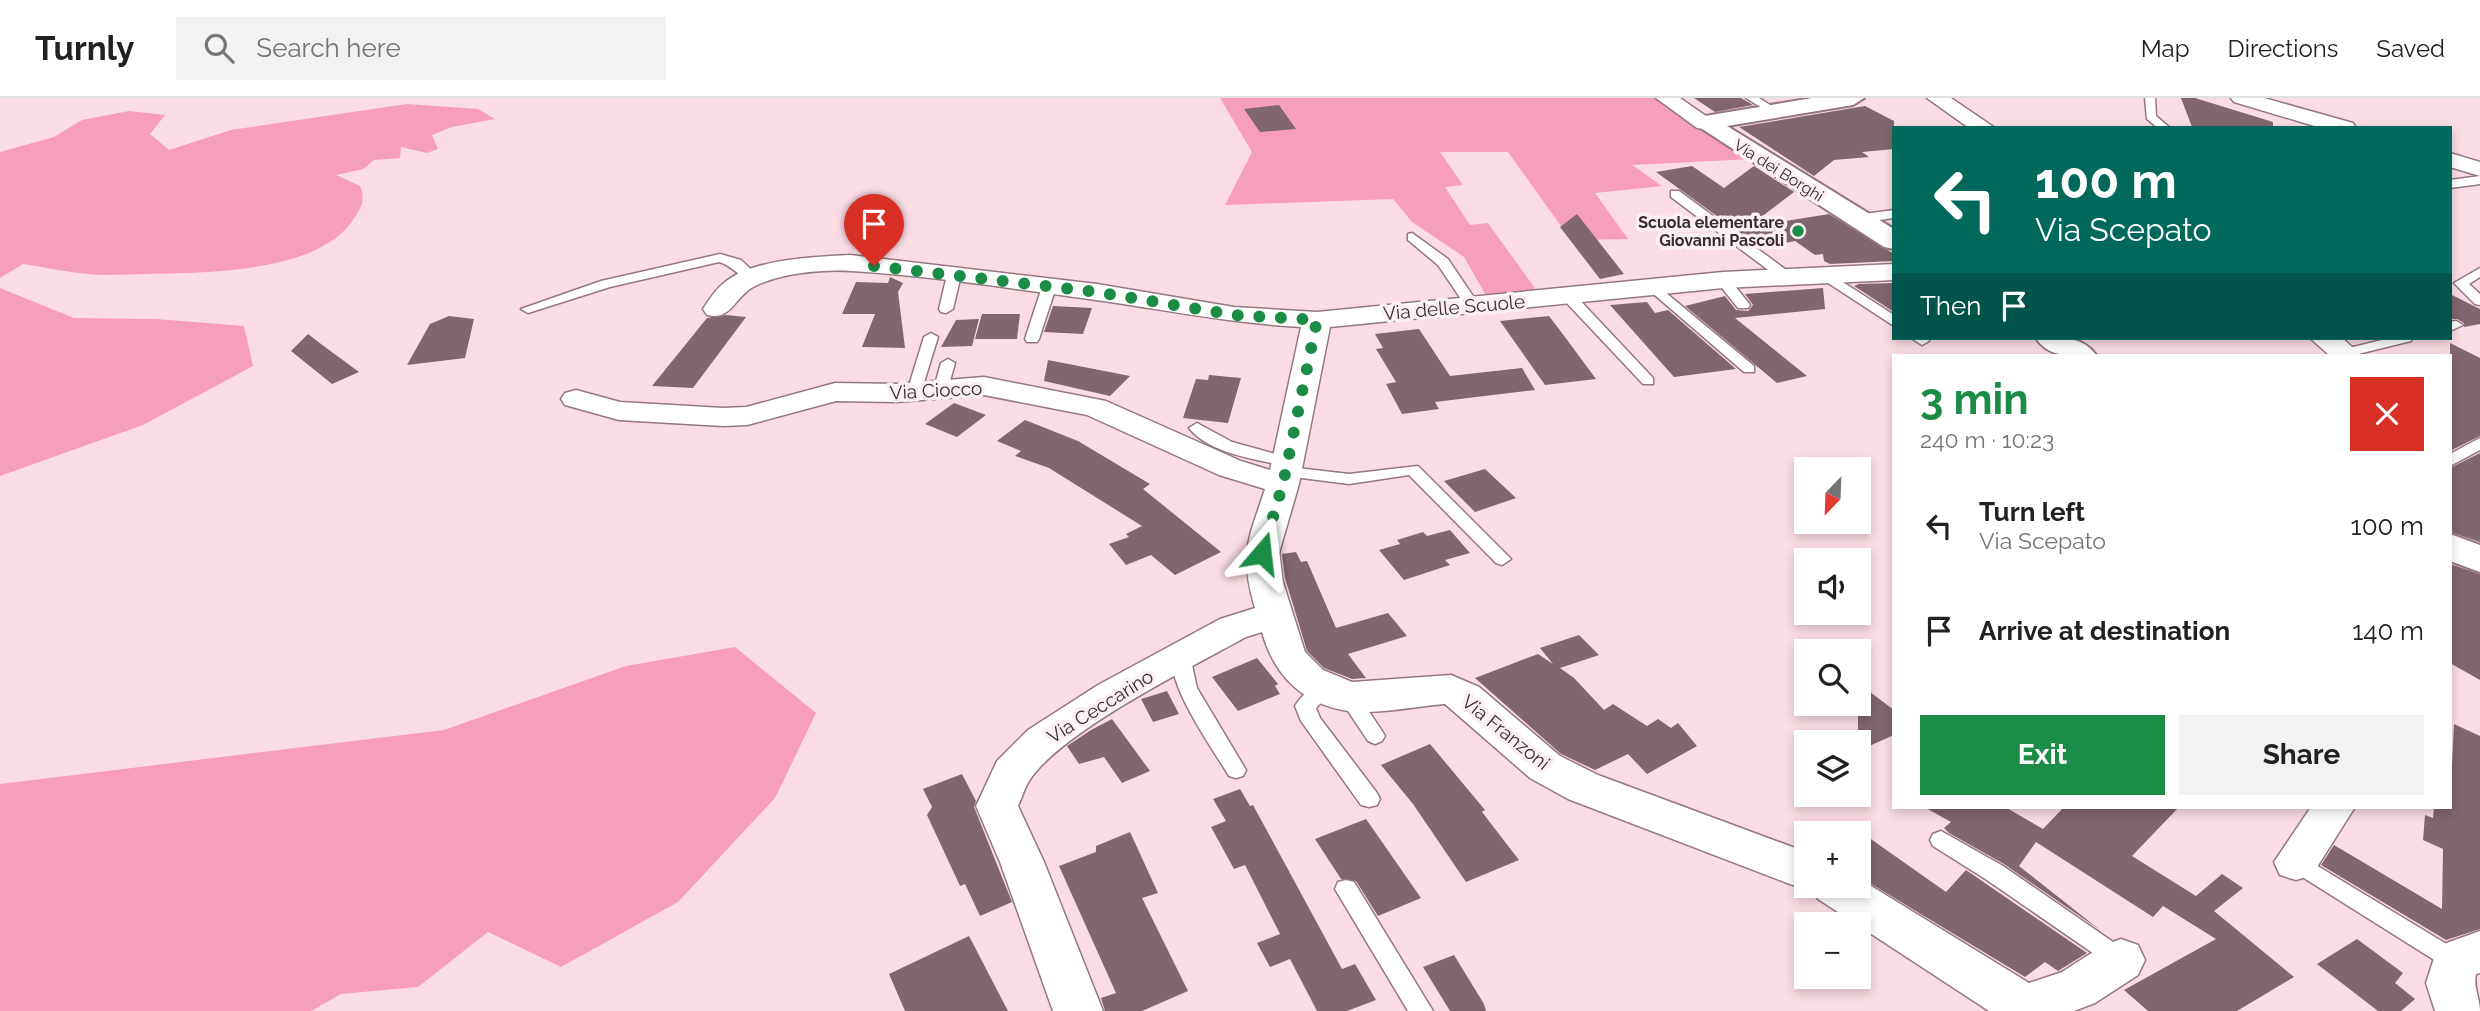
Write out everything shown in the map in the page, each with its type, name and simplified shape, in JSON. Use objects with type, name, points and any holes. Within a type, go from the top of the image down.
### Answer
[{"type":"street","name":"Via dei Borghi","points":[[1666,98],[1892,240]]},
{"type":"street","points":[[1705,123],[1853,98]]},
{"type":"street","points":[[1937,98],[1981,126]]},
{"type":"street","points":[[2241,98],[2338,126]]},
{"type":"street","points":[[2452,161],[2480,169]]},
{"type":"street","name":"Via delle Scuole","points":[[753,278],[812,266],[850,263],[1180,304],[1234,315],[1317,320],[1723,280],[1784,275],[1892,272]]},
{"type":"street","points":[[717,309],[735,287],[753,278]]},
{"type":"street","points":[[1317,320],[1286,473],[1262,553],[1264,579],[1277,614],[1288,657],[1308,680],[1337,693]]},
{"type":"street","points":[[2054,340],[2078,354]]},
{"type":"street","name":"Via Ciocco","points":[[576,399],[618,411],[723,417],[747,416],[835,393],[934,381],[984,386],[1095,407],[1230,468],[1286,473]]},
{"type":"street","points":[[2452,547],[2480,560]]},
{"type":"street","name":"Via Ceccarino","points":[[1078,1011],[1022,862],[997,806],[1012,772],[1042,741],[1112,695],[1233,628],[1277,614]]},
{"type":"street","name":"Via Franzoni","points":[[1337,693],[1451,689],[1465,697],[1545,767],[1583,787],[1794,866]]},
{"type":"street","points":[[2296,862],[2333,809]]},
{"type":"street","points":[[1852,898],[2019,1009],[2078,988],[2121,960]]},
{"type":"street","points":[[2460,1011],[2450,983],[2467,956]]},
{"type":"lane","points":[[1751,98],[1776,111]]},
{"type":"lane","points":[[2150,98],[2151,117],[2162,126]]},
{"type":"lane","points":[[2452,184],[2480,180]]},
{"type":"lane","points":[[1675,194],[1784,275]]},
{"type":"lane","points":[[1857,219],[1892,214]]},
{"type":"lane","points":[[1412,237],[1443,262],[1472,305]]},
{"type":"lane","points":[[528,309],[606,284],[720,258],[736,263],[753,278]]},
{"type":"lane","points":[[2480,272],[2461,283],[2480,301]]},
{"type":"lane","points":[[1824,274],[1892,321]]},
{"type":"lane","points":[[946,309],[954,275]]},
{"type":"lane","points":[[1723,280],[1744,305]]},
{"type":"lane","points":[[1032,339],[1049,287]]},
{"type":"lane","points":[[1654,287],[1749,369]]},
{"type":"lane","points":[[1568,296],[1648,381]]},
{"type":"lane","points":[[931,337],[934,381]]},
{"type":"lane","points":[[2339,349],[2394,340]]},
{"type":"lane","points":[[1197,428],[1202,435],[1286,473],[1345,481],[1373,480],[1412,469],[1502,559]]},
{"type":"lane","points":[[2452,460],[2480,443]]},
{"type":"lane","points":[[1182,656],[1187,688],[1236,770]]},
{"type":"lane","points":[[1369,799],[1311,721],[1306,706],[1337,693],[1375,736]]},
{"type":"lane","points":[[1941,840],[1995,873],[2121,960]]},
{"type":"lane","points":[[2296,862],[2467,956]]},
{"type":"lane","points":[[1346,889],[1421,1011]]},
{"type":"shaded area","points":[[1220,98],[1657,98],[1753,159],[1632,165],[1662,186],[1595,193],[1628,239],[1571,240],[1508,152],[1440,152],[1463,185],[1445,187],[1470,225],[1488,223],[1539,294],[1488,299],[1464,257],[1412,222],[1393,199],[1225,205],[1252,152]]},
{"type":"shaded area","points":[[407,104],[478,109],[495,119],[452,127],[432,135],[438,149],[427,153],[401,147],[400,158],[374,160],[363,169],[336,175],[360,186],[362,204],[353,220],[336,237],[314,251],[258,266],[197,273],[102,275],[23,264],[0,278],[0,152],[54,137],[82,120],[129,111],[165,115],[150,134],[169,150],[231,130]]},
{"type":"shaded area","points":[[0,288],[74,318],[156,319],[244,326],[253,366],[143,425],[0,476]]},
{"type":"shaded area","points":[[735,647],[816,713],[775,798],[678,902],[561,967],[488,932],[418,987],[341,994],[311,1011],[0,1011],[0,784],[444,730],[626,666]]},
{"type":"building","points":[[1694,98],[1741,98],[1753,105],[1715,112]]},
{"type":"building","points":[[2181,98],[2195,98],[2273,122],[2273,126],[2192,126]]},
{"type":"building","points":[[1279,105],[1296,129],[1260,132],[1244,109]]},
{"type":"building","points":[[1865,106],[1894,121],[1892,149],[1862,152],[1869,157],[1834,160],[1814,176],[1739,127]]},
{"type":"building","points":[[1692,166],[1724,188],[1754,166],[1794,192],[1748,227],[1829,214],[1892,253],[1892,261],[1830,264],[1824,261],[1823,254],[1815,255],[1795,241],[1761,248],[1656,172]]},
{"type":"building","points":[[1577,214],[1624,274],[1600,279],[1560,227]]},
{"type":"building","points":[[890,277],[903,283],[898,292],[905,348],[862,347],[875,314],[842,314],[856,282],[888,283]]},
{"type":"building","points":[[1892,283],[1892,311],[1854,286]]},
{"type":"building","points":[[1823,288],[1825,309],[1735,318],[1807,376],[1777,383],[1685,306],[1725,296],[1736,310],[1748,311],[1753,305],[1745,294]]},
{"type":"building","points":[[2452,295],[2480,309],[2480,324],[2464,327],[2464,323],[2452,319]]},
{"type":"building","points":[[1647,302],[1655,313],[1668,310],[1736,369],[1674,377],[1610,305]]},
{"type":"building","points":[[1053,306],[1092,308],[1083,334],[1044,332]]},
{"type":"building","points":[[982,314],[1020,314],[1017,339],[975,339]]},
{"type":"building","points":[[726,315],[746,317],[693,388],[652,386],[707,318]]},
{"type":"building","points":[[449,316],[474,319],[465,358],[407,365],[430,324]]},
{"type":"building","points":[[1549,316],[1596,379],[1545,385],[1500,321]]},
{"type":"building","points":[[979,319],[972,346],[941,347],[956,320]]},
{"type":"building","points":[[1419,329],[1450,376],[1522,368],[1535,390],[1435,402],[1439,409],[1402,414],[1386,384],[1396,382],[1376,349],[1383,348],[1375,334]]},
{"type":"building","points":[[308,334],[359,372],[332,384],[291,351]]},
{"type":"building","points":[[2450,343],[2480,358],[2480,436],[2452,450],[2452,354]]},
{"type":"building","points":[[1048,360],[1130,376],[1110,396],[1044,381]]},
{"type":"building","points":[[1209,375],[1241,378],[1228,423],[1183,418],[1196,379],[1208,380]]},
{"type":"building","points":[[954,403],[986,415],[957,437],[925,424]]},
{"type":"building","points":[[1025,420],[1078,441],[1150,484],[1143,489],[1221,552],[1175,575],[1151,555],[1126,565],[1109,544],[1129,537],[1126,534],[1142,526],[1049,468],[1015,456],[1021,451],[997,441]]},
{"type":"building","points":[[2480,453],[2480,542],[2452,533],[2452,467]]},
{"type":"building","points":[[1485,469],[1516,498],[1475,512],[1444,481]]},
{"type":"building","points":[[1450,530],[1470,553],[1445,560],[1450,565],[1404,580],[1379,550],[1400,544],[1397,540],[1423,532],[1427,536]]},
{"type":"building","points":[[1296,552],[1301,562],[1307,561],[1336,628],[1388,613],[1407,636],[1348,654],[1366,678],[1352,679],[1324,668],[1307,651],[1285,578],[1282,554]]},
{"type":"building","points":[[2452,565],[2480,574],[2480,680],[2452,664]]},
{"type":"building","points":[[1579,635],[1599,655],[1560,668],[1574,678],[1604,710],[1613,704],[1647,726],[1658,719],[1671,728],[1678,723],[1697,746],[1647,774],[1628,754],[1595,770],[1561,754],[1475,678],[1538,654],[1553,664],[1540,648]]},
{"type":"building","points":[[1257,658],[1278,684],[1275,686],[1280,694],[1238,711],[1212,677]]},
{"type":"building","points":[[1167,691],[1179,714],[1153,722],[1141,699]]},
{"type":"building","points":[[1871,693],[1892,708],[1892,736],[1871,745],[1871,730],[1858,730],[1858,716],[1871,716]]},
{"type":"building","points":[[1112,719],[1150,771],[1122,783],[1104,757],[1079,764],[1067,746]]},
{"type":"building","points":[[2454,724],[2480,736],[2480,929],[2446,940],[2321,865],[2334,845],[2442,909],[2443,849],[2423,840],[2425,815],[2433,818],[2434,809],[2452,809]]},
{"type":"building","points":[[1430,744],[1485,810],[1482,812],[1519,860],[1466,882],[1413,804],[1381,765]]},
{"type":"building","points":[[962,774],[976,801],[974,807],[1012,902],[980,916],[965,884],[960,886],[927,815],[932,807],[923,789]]},
{"type":"building","points":[[1240,789],[1250,806],[1253,805],[1342,969],[1355,964],[1376,1000],[1347,1011],[1317,1011],[1290,959],[1270,967],[1257,943],[1280,934],[1245,865],[1234,869],[1211,827],[1226,821],[1213,799]]},
{"type":"building","points":[[1928,809],[2008,809],[2043,829],[2062,809],[2177,809],[2132,856],[2196,896],[2222,874],[2243,888],[2214,911],[2294,977],[2237,1011],[2148,1011],[2124,990],[2216,939],[2163,906],[2153,917],[2036,842],[2019,866],[2100,930],[2004,864],[1949,833],[1944,828],[1951,822]]},
{"type":"building","points":[[1366,819],[1421,898],[1378,916],[1356,881],[1341,879],[1315,839]]},
{"type":"building","points":[[1130,832],[1158,893],[1142,898],[1188,991],[1142,1011],[1105,1011],[1101,998],[1116,993],[1059,866],[1096,852],[1096,846]]},
{"type":"building","points":[[1871,839],[1946,892],[1966,870],[2087,953],[2058,971],[2045,962],[2025,977],[1871,884]]},
{"type":"building","points":[[969,936],[1008,1011],[905,1011],[889,974]]},
{"type":"building","points":[[2357,939],[2403,973],[2395,983],[2415,999],[2401,1011],[2378,1011],[2317,964]]},
{"type":"building","points":[[1454,955],[1486,1011],[1450,1011],[1423,967]]},
{"type":"place","name":"Scuola elementare Giovanni Pascoli","points":[[1798,231]]},
{"type":"route","points":[[874,266],[1097,292],[1234,315],[1317,320],[1283,484],[1262,553]]}]
